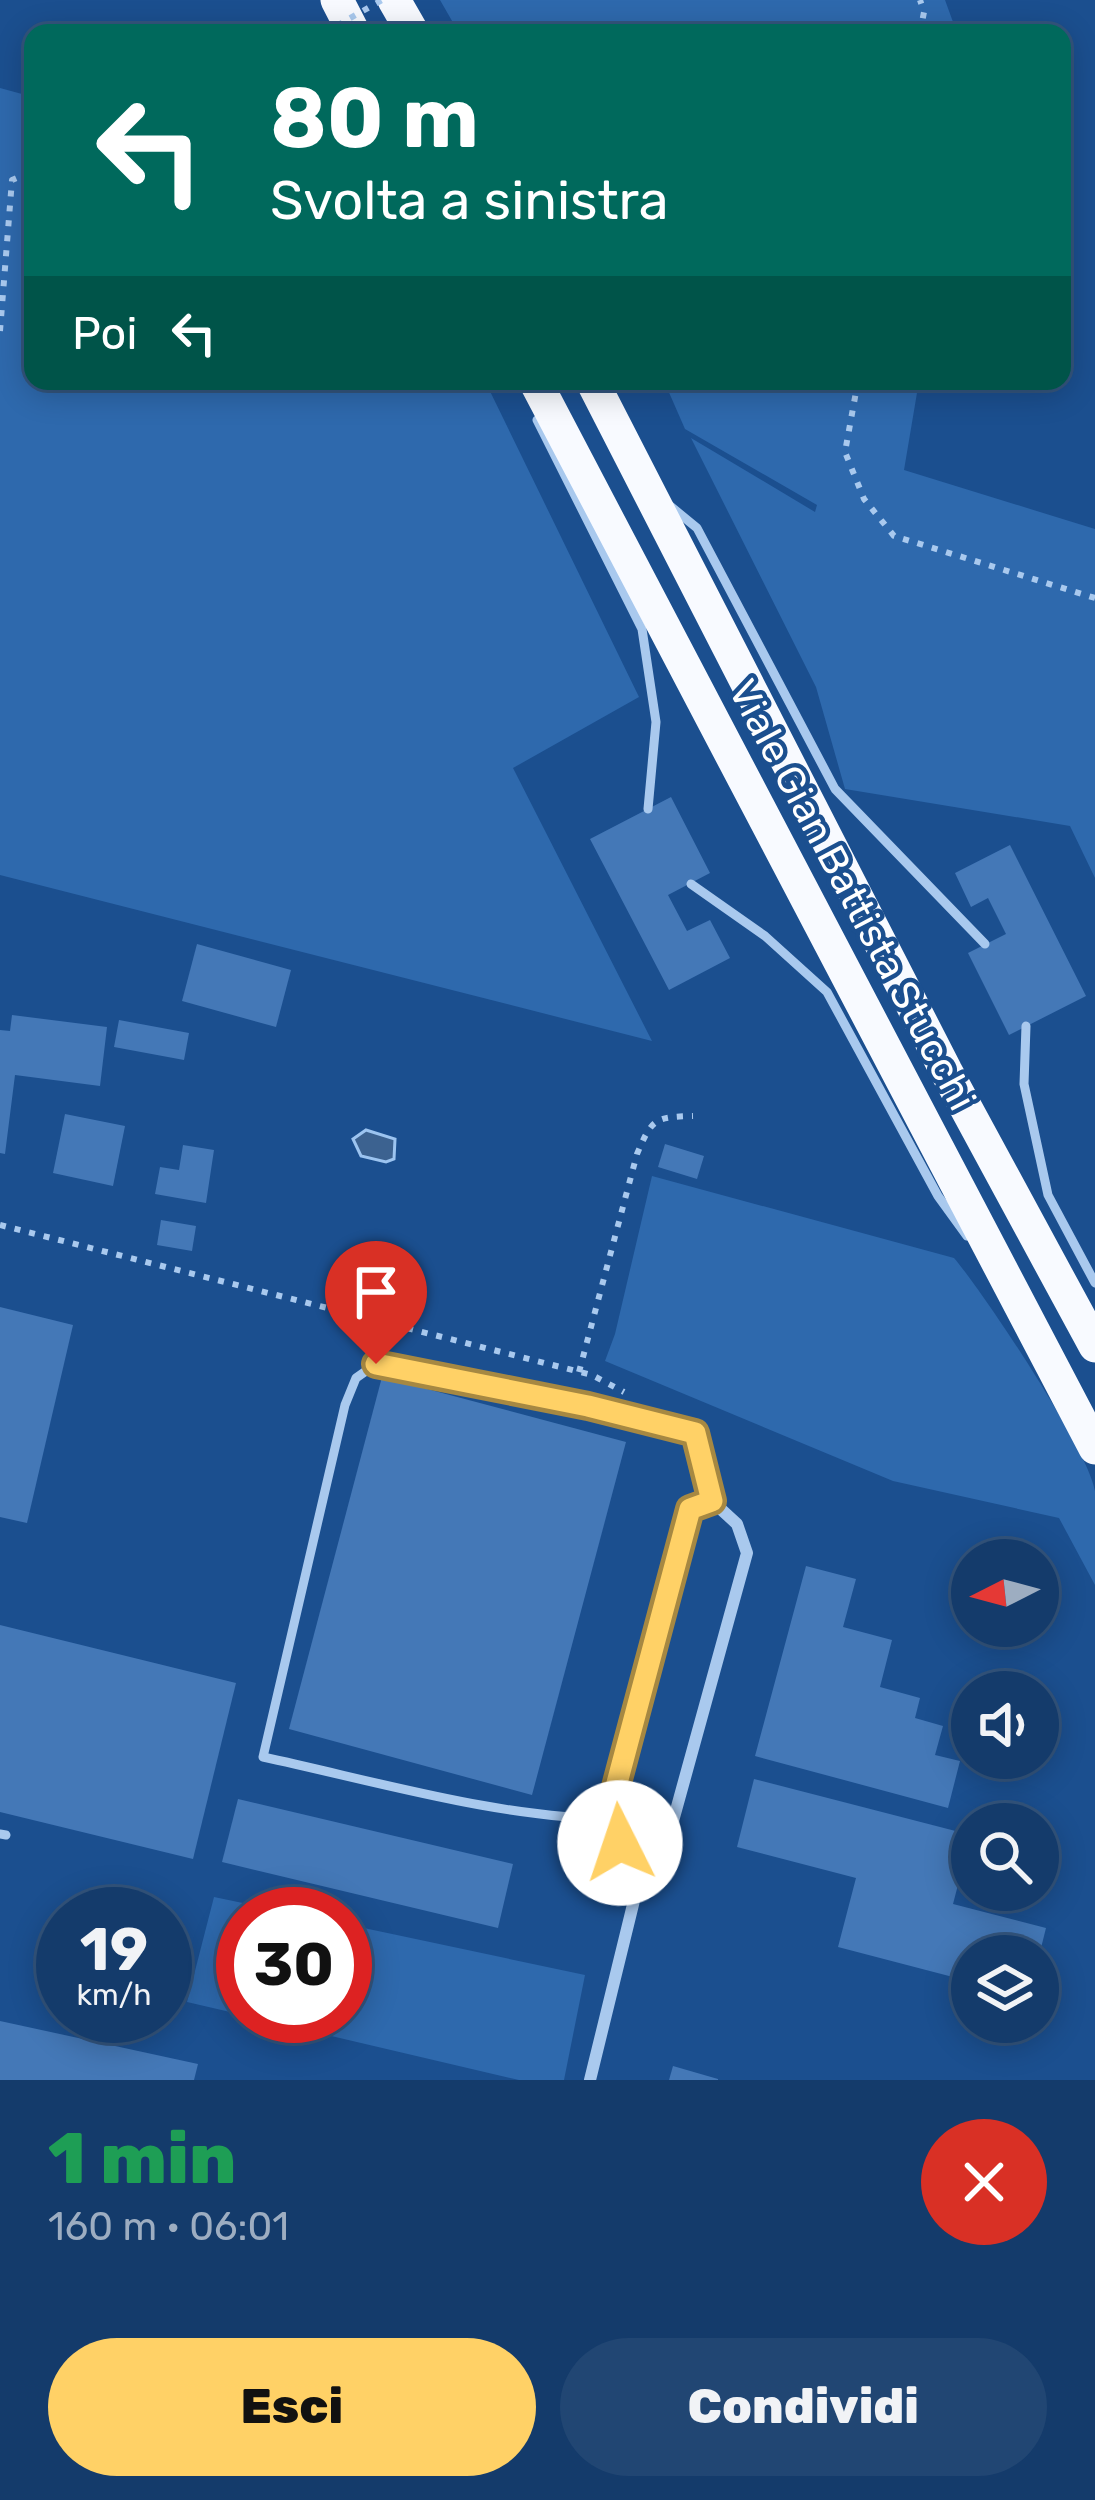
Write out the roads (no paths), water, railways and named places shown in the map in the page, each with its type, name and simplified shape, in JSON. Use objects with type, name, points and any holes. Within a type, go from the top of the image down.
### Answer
[{"type":"highway","name":"Viale Gian Battista Stucchi","points":[[531,390],[1095,1448]]},
{"type":"highway","name":"Viale Gian Battista Stucchi","points":[[597,390],[946,1071],[1095,1346]]},
{"type":"street","points":[[590,2080],[640,1876],[670,1832],[747,1553],[737,1524],[712,1501],[690,1509],[613,1798],[620,1843],[640,1876]]},
{"type":"lane","points":[[531,390],[642,628],[656,722],[648,808]]},
{"type":"lane","points":[[646,486],[697,529],[835,789],[985,944]]},
{"type":"lane","points":[[691,884],[765,936],[827,992],[938,1196],[1029,1323]]},
{"type":"lane","points":[[1026,1026],[1024,1084],[1048,1195],[1095,1283]]},
{"type":"lane","points":[[616,1820],[570,1820],[263,1757],[345,1405],[356,1378],[376,1364],[588,1406],[695,1433],[712,1501]]}]
